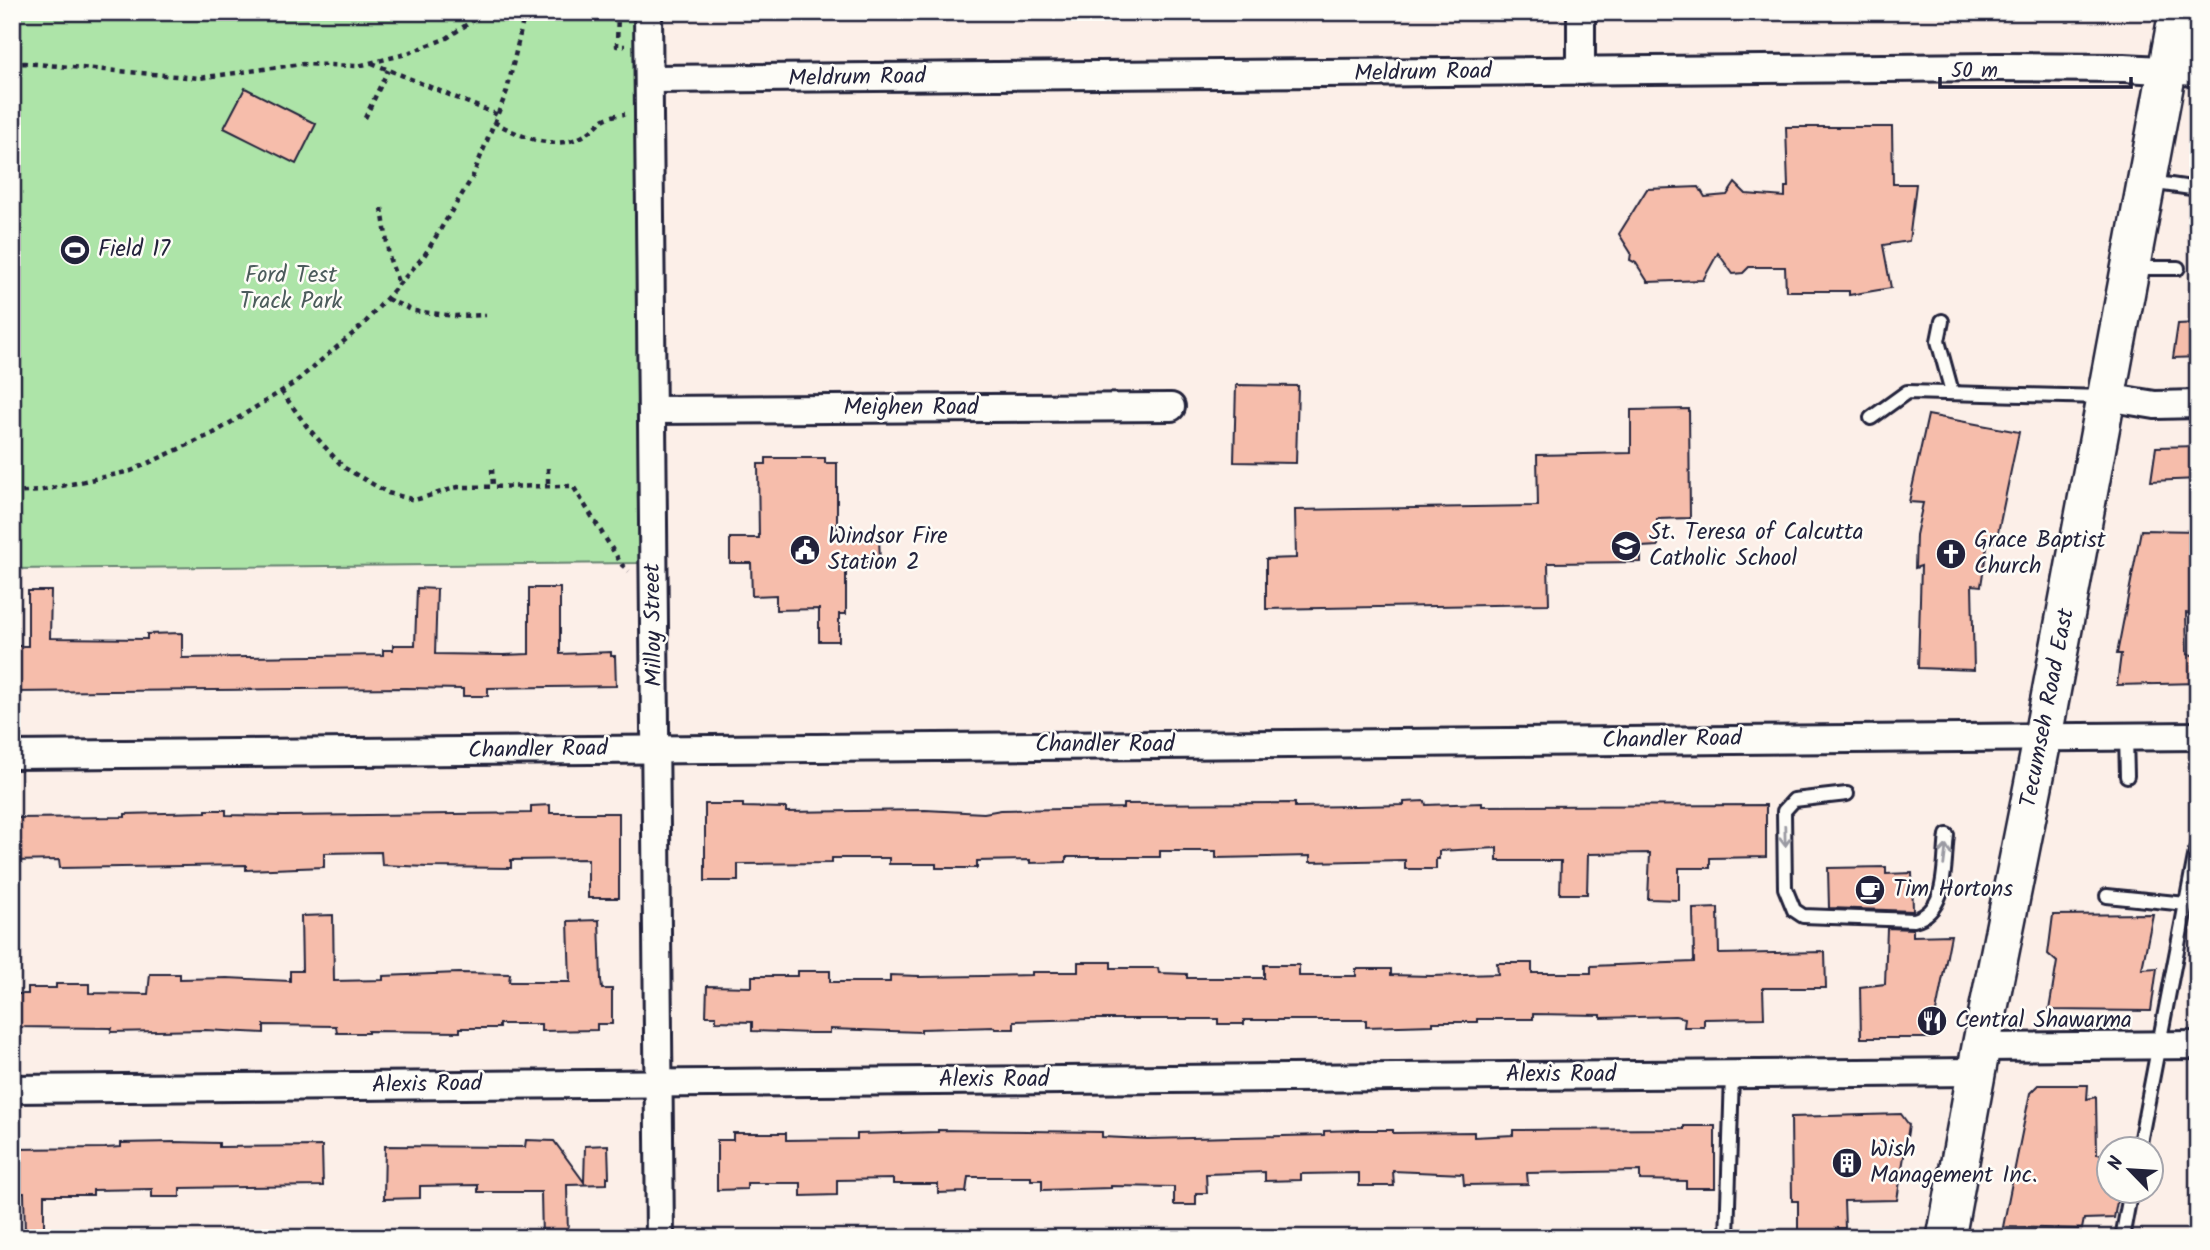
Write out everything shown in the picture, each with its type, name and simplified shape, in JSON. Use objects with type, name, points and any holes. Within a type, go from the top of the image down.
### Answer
[{"type":"main road","name":"Tecumseh Road East","points":[[1946,1238],[2147,181],[2183,71],[2178,12]]},
{"type":"street","name":"Milloy Street","points":[[648,12],[660,1238]]},
{"type":"street","points":[[1581,12],[1581,71]]},
{"type":"street","name":"Meldrum Road","points":[[649,79],[1998,67],[2183,71]]},
{"type":"street","points":[[2106,397],[2155,405],[2198,404]]},
{"type":"street","name":"Meighen Road","points":[[652,410],[1171,407]]},
{"type":"street","name":"Chandler Road","points":[[12,755],[2198,736]]},
{"type":"street","name":"Alexis Road","points":[[12,1089],[1732,1074],[2159,1045],[2198,1045]]},
{"type":"lane","points":[[2147,181],[2198,189]]},
{"type":"lane","points":[[2130,268],[2178,268]]},
{"type":"lane","points":[[1942,321],[1938,341],[1952,392]]},
{"type":"lane","points":[[1871,418],[1907,392],[2106,397]]},
{"type":"lane","points":[[2126,736],[2127,776]]},
{"type":"lane","points":[[1847,794],[1794,800],[1784,811],[1785,888],[1794,910],[1803,916],[1914,920],[1924,917],[1931,912],[1940,897],[1947,835]]},
{"type":"lane","points":[[2142,1134],[2198,841]]},
{"type":"lane","points":[[2107,897],[2186,904]]},
{"type":"lane","points":[[1727,1238],[1732,1074]]},
{"type":"lane","points":[[2122,1238],[2129,1204]]},
{"type":"path","points":[[12,64],[198,78],[301,64],[358,66],[406,54],[447,38],[485,12]]},
{"type":"path","points":[[12,494],[39,491],[131,471],[214,433],[293,384],[363,325],[424,256],[472,178],[508,91],[525,12]]},
{"type":"path","points":[[618,12],[617,46],[631,47]]},
{"type":"path","points":[[2068,12],[2068,23]]},
{"type":"path","points":[[371,62],[498,115]]},
{"type":"path","points":[[365,118],[388,69]]},
{"type":"path","points":[[494,122],[524,138],[566,141],[582,136],[606,116],[633,114]]},
{"type":"path","points":[[382,208],[389,257],[399,285]]},
{"type":"path","points":[[387,299],[414,311],[455,316],[486,315]]},
{"type":"path","points":[[281,391],[308,428],[343,467],[388,493],[415,500],[458,487],[573,486],[622,565],[636,578]]},
{"type":"path","points":[[548,468],[548,486]]},
{"type":"path","points":[[492,469],[493,487]]},
{"type":"green space","name":"Ford Test Track Park","points":[[12,12],[637,12],[640,563],[12,569]]},
{"type":"building","points":[[245,88],[316,124],[296,164],[224,128]]},
{"type":"building","points":[[1786,127],[1892,127],[1893,184],[1916,184],[1909,241],[1883,245],[1891,288],[1849,295],[1849,291],[1786,291],[1785,267],[1749,267],[1743,273],[1733,274],[1718,253],[1703,280],[1648,282],[1636,263],[1630,260],[1631,253],[1619,234],[1647,189],[1699,187],[1705,197],[1727,195],[1735,183],[1746,194],[1785,197],[1785,187],[1788,187]]},
{"type":"building","points":[[2198,323],[2198,357],[2173,358],[2178,324]]},
{"type":"building","points":[[1236,385],[1298,386],[1296,463],[1234,462]]},
{"type":"building","points":[[1689,409],[1690,518],[1657,519],[1658,546],[1641,547],[1641,562],[1548,563],[1549,604],[1266,609],[1266,559],[1296,558],[1295,510],[1538,506],[1537,455],[1631,453],[1631,410]]},
{"type":"building","name":"Grace Baptist Church","points":[[1928,415],[2019,432],[1996,542],[1988,540],[1981,586],[1972,585],[1974,670],[1918,668],[1921,566],[1915,568],[1916,535],[1923,503],[1909,502]]},
{"type":"building","points":[[2198,446],[2198,479],[2151,481],[2156,447]]},
{"type":"building","name":"Windsor Fire Station 2","points":[[766,458],[825,458],[825,463],[837,463],[837,537],[879,537],[880,562],[846,562],[846,614],[839,614],[839,641],[819,641],[819,609],[776,610],[776,595],[752,596],[751,563],[730,563],[730,538],[759,538],[758,464],[766,464]]},
{"type":"building","points":[[2141,530],[2198,531],[2196,614],[2186,613],[2187,654],[2198,656],[2198,683],[2117,685],[2121,654],[2117,654]]},
{"type":"building","points":[[417,588],[437,589],[435,654],[503,655],[529,654],[529,588],[560,588],[560,654],[611,652],[611,656],[615,656],[616,686],[488,688],[488,696],[463,696],[463,689],[406,688],[12,692],[12,646],[28,646],[28,591],[51,591],[50,638],[147,639],[147,634],[182,633],[182,658],[383,655],[383,650],[393,650],[393,645],[415,645]]},
{"type":"building","points":[[1425,801],[1426,805],[1482,803],[1482,806],[1766,805],[1766,857],[1710,858],[1710,868],[1679,868],[1679,900],[1648,899],[1650,853],[1588,854],[1587,894],[1560,894],[1561,861],[1497,861],[1497,848],[1439,851],[1436,869],[1405,869],[1405,860],[1310,862],[1310,856],[1216,858],[1216,851],[1160,851],[1160,857],[1066,857],[1066,862],[1030,863],[1030,860],[977,861],[977,868],[936,868],[936,864],[889,864],[889,858],[832,858],[832,863],[738,864],[738,881],[705,881],[705,804],[786,808],[786,812],[925,810],[984,813],[1001,810],[1123,808],[1123,804],[1295,803],[1295,807],[1404,805],[1404,802]]},
{"type":"building","points":[[550,805],[550,813],[619,813],[619,898],[588,898],[588,859],[511,860],[511,868],[428,867],[382,865],[381,852],[324,853],[324,867],[246,870],[246,865],[60,868],[59,860],[12,861],[12,818],[125,817],[125,814],[206,810],[226,810],[226,815],[283,816],[531,813],[531,806]]},
{"type":"building","name":"Tim Hortons","points":[[1886,867],[1886,874],[1912,873],[1913,911],[1829,908],[1828,868]]},
{"type":"building","points":[[1718,908],[1719,954],[1825,952],[1826,988],[1763,988],[1764,1018],[1704,1019],[1704,1027],[1684,1027],[1685,1018],[1675,1016],[1601,1018],[1601,1015],[1533,1014],[1533,1019],[1477,1019],[1477,1022],[1366,1027],[1366,1020],[1244,1020],[1244,1024],[1218,1024],[1218,1019],[1090,1019],[1014,1021],[1014,1029],[921,1029],[921,1032],[830,1029],[830,1033],[811,1033],[752,1031],[752,1022],[716,1021],[716,1016],[706,1016],[707,986],[752,987],[752,976],[798,976],[798,971],[830,971],[830,982],[890,982],[890,975],[983,976],[1078,972],[1078,962],[1111,962],[1111,968],[1158,968],[1159,973],[1187,974],[1187,978],[1264,978],[1264,965],[1299,965],[1299,976],[1356,976],[1356,969],[1391,969],[1391,975],[1498,974],[1497,963],[1532,963],[1532,973],[1591,973],[1591,966],[1694,962],[1693,909]]},
{"type":"building","points":[[2153,914],[2142,969],[2157,968],[2151,1011],[2049,1010],[2057,962],[2048,954],[2053,915]]},
{"type":"building","points":[[333,915],[334,981],[383,980],[383,976],[459,973],[510,974],[509,982],[570,982],[568,921],[599,920],[602,989],[612,989],[612,1024],[597,1024],[597,1030],[541,1031],[541,1024],[499,1024],[499,1028],[460,1028],[460,1032],[368,1033],[337,1033],[336,1026],[264,1025],[264,1033],[205,1030],[111,1032],[112,1028],[12,1027],[12,994],[28,994],[28,988],[56,988],[56,984],[89,984],[89,993],[148,994],[150,974],[180,974],[180,979],[290,981],[290,971],[302,971],[301,916]]},
{"type":"building","points":[[1887,928],[1913,929],[1913,936],[1951,935],[1931,1038],[1861,1038],[1860,987],[1885,984]]},
{"type":"building","points":[[2038,1085],[2088,1085],[2087,1099],[2096,1097],[2094,1204],[2117,1204],[2114,1218],[2084,1219],[2082,1229],[2003,1227],[2030,1093]]},
{"type":"building","name":"Wish Management Inc.","points":[[1901,1114],[1909,1125],[1897,1200],[1844,1201],[1845,1228],[1838,1228],[1838,1238],[1798,1238],[1798,1201],[1792,1201],[1791,1117]]},
{"type":"building","points":[[1684,1126],[1715,1126],[1715,1188],[1686,1188],[1686,1181],[1640,1180],[1640,1171],[1527,1173],[1528,1184],[1464,1185],[1463,1174],[1393,1171],[1394,1186],[1359,1186],[1359,1173],[1301,1174],[1301,1180],[1265,1181],[1265,1172],[1206,1174],[1207,1193],[1196,1193],[1196,1205],[1174,1205],[1174,1187],[1111,1186],[1042,1190],[1042,1180],[1031,1180],[1031,1177],[968,1177],[966,1192],[938,1193],[938,1184],[893,1184],[893,1179],[837,1180],[837,1195],[801,1196],[801,1183],[747,1183],[747,1189],[717,1190],[717,1140],[733,1140],[733,1133],[786,1133],[786,1140],[857,1139],[857,1134],[938,1130],[1102,1132],[1102,1137],[1147,1139],[1324,1135],[1324,1131],[1360,1130],[1393,1130],[1393,1133],[1474,1132],[1474,1137],[1513,1135],[1513,1130],[1684,1129]]},
{"type":"building","points":[[526,1140],[554,1141],[584,1182],[585,1146],[608,1145],[607,1184],[567,1185],[568,1238],[542,1238],[541,1192],[478,1192],[478,1185],[420,1186],[420,1198],[384,1199],[385,1146],[525,1147]]},
{"type":"building","points":[[121,1143],[219,1143],[219,1147],[322,1146],[323,1186],[180,1188],[180,1197],[152,1197],[152,1189],[93,1190],[93,1195],[44,1195],[44,1234],[25,1234],[24,1193],[12,1193],[12,1149],[105,1148],[121,1147]]},
{"type":"place","name":"Field 17","points":[[75,250]]},
{"type":"place","name":"St. Teresa of Calcutta Catholic School","points":[[1626,546]]},
{"type":"place","name":"Windsor Fire Station 2","points":[[805,550]]},
{"type":"place","name":"Grace Baptist Church","points":[[1951,554]]},
{"type":"place","name":"Tim Hortons","points":[[1870,890]]},
{"type":"place","name":"Central Shawarma","points":[[1932,1021]]},
{"type":"place","name":"Wish Management Inc.","points":[[1847,1163]]}]
